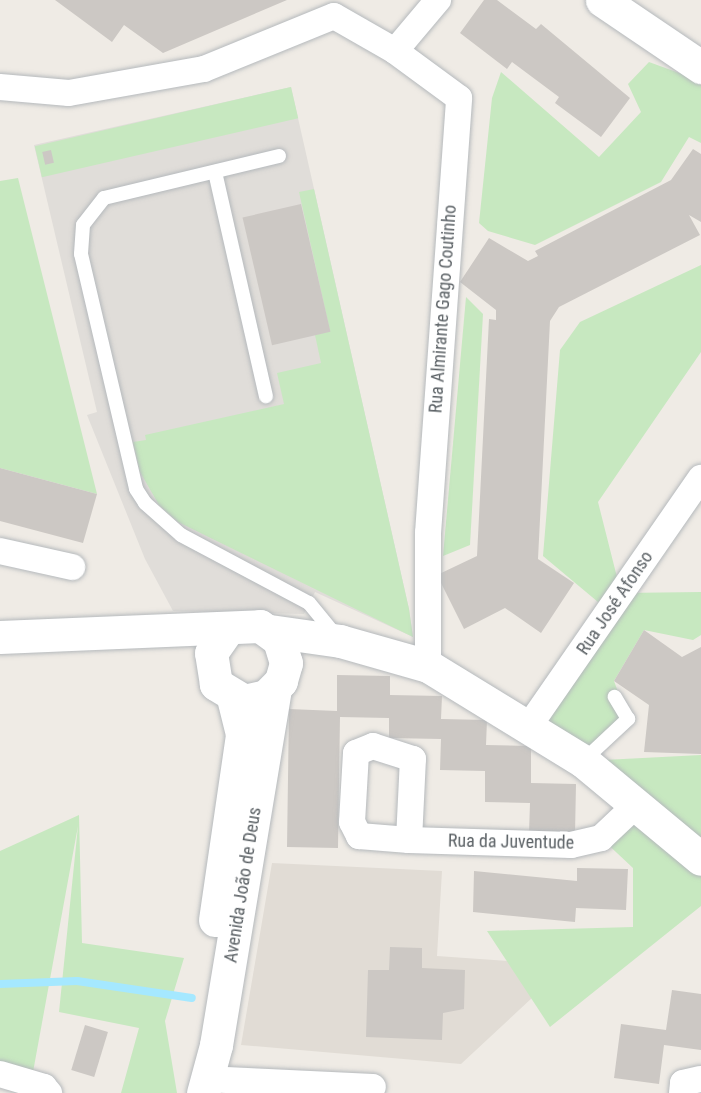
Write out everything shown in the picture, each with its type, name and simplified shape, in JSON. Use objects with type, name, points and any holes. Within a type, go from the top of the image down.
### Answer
[{"type":"street","points":[[0,87],[69,93],[204,69],[334,16],[395,51],[438,0]]},
{"type":"street","points":[[615,4],[701,67]]},
{"type":"street","name":"Rua Almirante Gago Coutinho","points":[[395,51],[459,98],[428,533],[428,666]]},
{"type":"street","name":"Rua José Afonso","points":[[529,726],[701,478]]},
{"type":"street","points":[[0,551],[72,567]]},
{"type":"street","points":[[0,638],[169,629],[227,630],[249,624],[270,631],[340,640],[428,666],[583,761],[701,860]]},
{"type":"street","points":[[169,629],[209,662],[216,684],[233,698],[255,700],[281,676],[340,640]]},
{"type":"street","points":[[209,662],[214,644],[227,630]]},
{"type":"street","points":[[270,631],[279,640],[281,676]]},
{"type":"street","name":"Avenida João de Deus","points":[[204,1086],[216,1045],[281,676]]},
{"type":"street","name":"Avenida João de Deus","points":[[204,1086],[198,1043],[242,734],[233,698]]},
{"type":"street","name":"Rua da Juventude","points":[[409,840],[571,845],[601,838],[636,805]]},
{"type":"street","points":[[0,1074],[44,1087],[49,1093]]},
{"type":"street","points":[[682,1093],[684,1083],[701,1079]]},
{"type":"street","points":[[204,1086],[373,1087]]},
{"type":"lane","points":[[279,156],[114,193],[96,205],[82,230],[81,254],[136,489],[157,518],[181,535],[309,603],[340,640]]},
{"type":"lane","points":[[215,172],[267,396]]},
{"type":"lane","points":[[583,761],[628,719],[615,697]]},
{"type":"shaded area","points":[[291,87],[409,609],[413,637],[315,592],[304,614],[173,611],[145,559],[87,415],[97,412],[34,145]]},
{"type":"shaded area","points":[[272,863],[442,871],[437,956],[508,961],[533,997],[461,1064],[241,1045]]},
{"type":"green space","points":[[649,62],[701,81],[701,143],[689,137],[661,182],[535,245],[488,231],[479,223],[492,98],[501,72],[599,157],[641,112],[628,84]]},
{"type":"green space","points":[[291,87],[298,118],[42,177],[35,146]]},
{"type":"green space","points":[[18,178],[97,494],[0,468],[0,181]]},
{"type":"green space","points":[[314,189],[409,609],[413,637],[178,522],[159,505],[140,472],[133,442],[146,440],[145,435],[284,404],[277,373],[321,363],[315,335],[330,331],[299,192]]},
{"type":"green space","points":[[701,265],[701,352],[598,502],[621,593],[701,592],[701,635],[693,640],[644,630],[614,681],[628,719],[584,761],[701,755],[701,906],[550,1027],[487,931],[633,927],[633,868],[601,838],[636,806],[529,726],[620,594],[598,602],[543,556],[560,350],[580,322]]},
{"type":"green space","points":[[466,297],[483,314],[470,545],[443,556]]},
{"type":"green space","points":[[79,815],[82,943],[184,958],[165,1021],[177,1093],[121,1093],[139,1028],[59,1012],[78,826],[31,1083],[0,1074],[0,851]]},
{"type":"building","points":[[55,0],[287,0],[163,53],[124,25],[112,42]]},
{"type":"building","points":[[484,0],[497,0],[536,29],[541,24],[630,98],[601,137],[555,103],[559,97],[512,62],[507,69],[460,33]]},
{"type":"building","points":[[693,149],[701,154],[701,222],[689,215],[700,235],[559,307],[550,321],[538,559],[574,583],[541,633],[505,608],[464,629],[437,575],[477,556],[489,319],[496,320],[496,310],[460,282],[489,238],[528,261],[538,256],[535,251],[671,180]]},
{"type":"building","points":[[51,150],[54,163],[45,165],[42,152]]},
{"type":"building","points":[[301,204],[330,332],[272,345],[243,217]]},
{"type":"building","points":[[0,468],[97,494],[83,543],[0,521]]},
{"type":"building","points":[[644,630],[682,657],[701,647],[701,754],[644,752],[649,705],[614,681]]},
{"type":"building","points":[[337,675],[390,676],[390,695],[442,696],[441,719],[487,720],[486,745],[531,746],[531,783],[576,784],[575,834],[529,833],[530,803],[485,802],[485,771],[440,770],[441,739],[389,738],[389,718],[340,717],[338,848],[287,847],[289,709],[337,711]]},
{"type":"building","points":[[577,868],[628,869],[626,910],[576,908],[575,922],[473,912],[474,871],[577,881]]},
{"type":"building","points":[[390,947],[422,948],[422,968],[465,970],[464,1009],[443,1013],[442,1040],[366,1037],[368,970],[389,970]]},
{"type":"building","points":[[672,990],[701,994],[701,1050],[664,1045],[659,1084],[614,1078],[621,1024],[666,1030]]},
{"type":"building","points":[[85,1025],[108,1032],[94,1077],[71,1070]]},
{"type":"waterway","points":[[0,984],[77,981],[192,998]]}]
